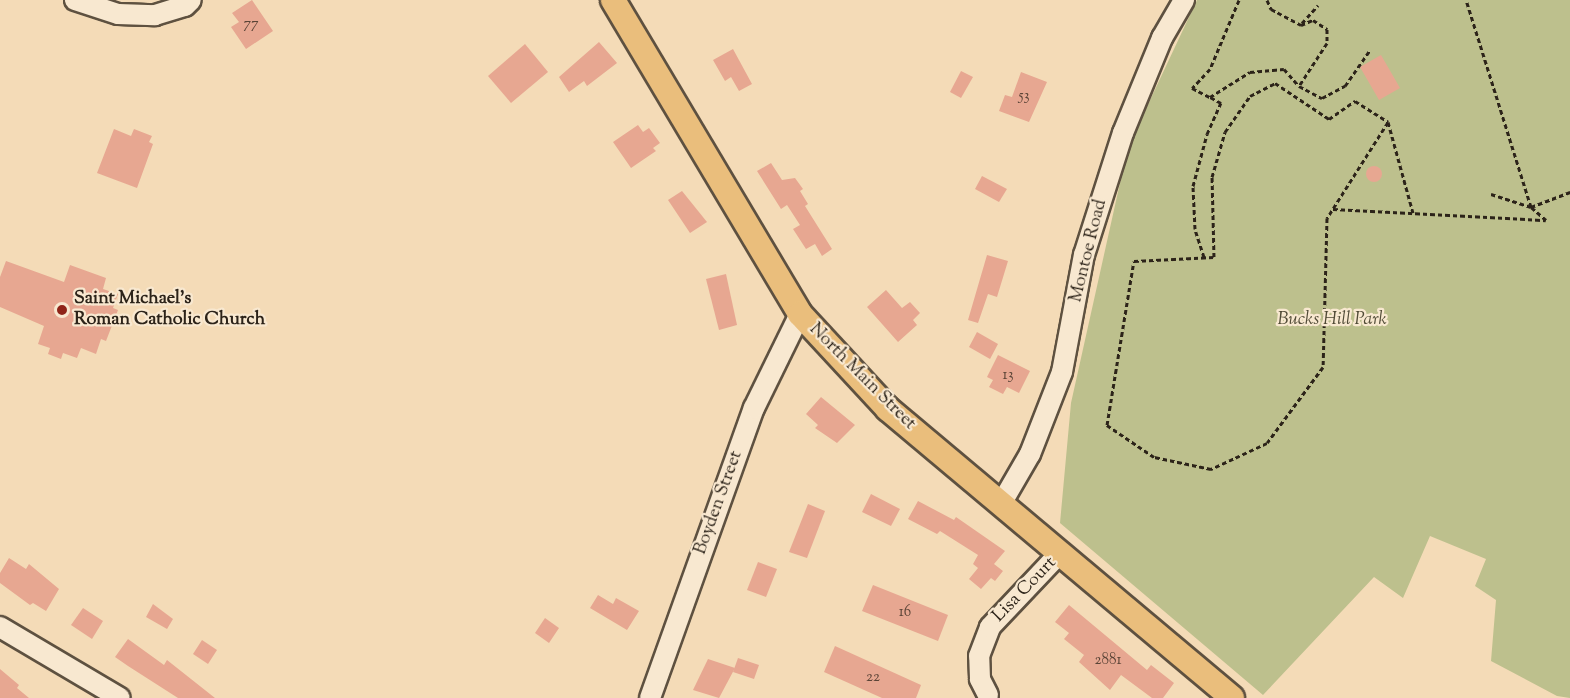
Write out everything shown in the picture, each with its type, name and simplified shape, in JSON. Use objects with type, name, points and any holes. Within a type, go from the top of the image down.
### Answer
[{"type":"main road","name":"North Main Street","points":[[613,0],[800,314],[888,409],[1232,698]]},
{"type":"street","points":[[75,0],[118,14],[155,15],[185,6],[191,0]]},
{"type":"street","name":"Montoe Road","points":[[1001,504],[1030,454],[1062,372],[1084,255],[1123,133],[1162,38],[1184,0]]},
{"type":"street","name":"Boyden Street","points":[[650,698],[746,430],[800,314]]},
{"type":"street","name":"Lisa Court","points":[[988,695],[980,679],[979,656],[990,627],[1060,553]]},
{"type":"street","points":[[0,627],[120,698]]},
{"type":"path","points":[[1204,257],[1194,229],[1193,186],[1207,134],[1221,104],[1192,88],[1210,69],[1239,0]]},
{"type":"path","points":[[1267,0],[1271,9],[1301,25]]},
{"type":"path","points":[[1466,0],[1531,207]]},
{"type":"path","points":[[1301,25],[1318,5]]},
{"type":"path","points":[[1299,87],[1327,44],[1327,29],[1313,20],[1301,25]]},
{"type":"path","points":[[1210,97],[1250,72],[1284,69],[1299,87],[1322,98],[1345,86],[1370,50]]},
{"type":"path","points":[[1388,122],[1327,218],[1323,367],[1267,443],[1211,470],[1154,457],[1107,425],[1134,261],[1214,257],[1212,177],[1225,132],[1250,96],[1275,83],[1329,119],[1355,101],[1388,122],[1413,213]]},
{"type":"path","points":[[1531,207],[1570,192]]},
{"type":"path","points":[[1333,209],[1546,220],[1531,207],[1491,194]]},
{"type":"green space","name":"Bucks Hill Park","points":[[1197,0],[1570,0],[1570,698],[1557,696],[1491,661],[1496,600],[1475,586],[1486,559],[1430,536],[1403,598],[1374,577],[1263,695],[1060,523],[1071,403],[1128,147]]},
{"type":"building","points":[[252,0],[273,31],[246,49],[231,27],[239,22],[232,13]]},
{"type":"building","points":[[599,42],[617,63],[587,86],[584,81],[569,92],[559,77]]},
{"type":"building","points":[[525,44],[548,72],[511,103],[488,76]]},
{"type":"building","points":[[733,49],[752,84],[739,91],[731,77],[725,81],[713,60]]},
{"type":"building","points":[[1381,55],[1400,88],[1379,100],[1360,67]]},
{"type":"building","points":[[961,71],[973,77],[961,98],[950,92]]},
{"type":"building","points":[[1021,72],[1047,82],[1029,122],[999,111],[1005,95],[1012,97]]},
{"type":"building","points":[[638,125],[643,132],[649,128],[660,143],[653,148],[656,151],[631,168],[613,142]]},
{"type":"building","points":[[114,129],[131,136],[134,129],[152,136],[149,142],[153,144],[137,188],[97,173]]},
{"type":"building","points":[[771,163],[782,180],[795,178],[803,189],[800,191],[808,204],[805,206],[832,249],[822,256],[815,244],[806,249],[793,229],[800,225],[787,205],[781,209],[757,171]]},
{"type":"building","points":[[1371,166],[1377,166],[1382,174],[1380,180],[1371,182],[1366,177],[1366,171]]},
{"type":"building","points":[[982,176],[1007,189],[999,202],[975,189]]},
{"type":"building","points":[[682,191],[707,222],[690,233],[668,200]]},
{"type":"building","points":[[987,255],[1008,261],[997,297],[988,294],[978,323],[968,320]]},
{"type":"building","name":"Saint Michael's Roman Catholic Church","points":[[6,261],[64,282],[70,265],[106,278],[103,289],[118,294],[113,308],[118,310],[106,341],[101,339],[96,354],[81,348],[77,358],[63,353],[61,359],[48,354],[50,348],[38,344],[44,326],[0,307],[0,277]]},
{"type":"building","points":[[726,274],[737,325],[719,330],[706,279]]},
{"type":"building","points":[[886,290],[902,308],[910,302],[920,313],[913,320],[917,325],[898,342],[867,307]]},
{"type":"building","points":[[977,332],[998,344],[990,359],[969,347]]},
{"type":"building","points":[[998,355],[1030,371],[1019,393],[1007,387],[1003,394],[989,387],[993,380],[987,377]]},
{"type":"building","points":[[821,397],[855,425],[837,443],[815,428],[818,425],[806,414]]},
{"type":"building","points":[[871,494],[900,509],[891,526],[862,512]]},
{"type":"building","points":[[918,501],[954,520],[956,517],[1005,551],[994,564],[1003,571],[995,581],[991,578],[981,589],[969,579],[978,568],[973,564],[978,555],[940,531],[937,534],[908,519]]},
{"type":"building","points":[[808,504],[825,511],[807,558],[789,552]]},
{"type":"building","points":[[9,558],[26,569],[29,564],[59,589],[46,611],[33,603],[30,605],[0,583],[0,573]]},
{"type":"building","points":[[758,562],[777,569],[766,597],[747,590]]},
{"type":"building","points":[[873,585],[948,615],[938,641],[862,611]]},
{"type":"building","points":[[598,595],[613,604],[616,598],[639,611],[627,630],[590,608]]},
{"type":"building","points":[[153,604],[173,619],[167,629],[146,617]]},
{"type":"building","points":[[1069,605],[1147,670],[1151,665],[1174,683],[1163,698],[1152,698],[1121,675],[1110,690],[1079,662],[1084,655],[1064,639],[1069,633],[1055,622]]},
{"type":"building","points":[[83,608],[103,621],[92,639],[71,625]]},
{"type":"building","points":[[545,618],[559,628],[549,643],[535,633]]},
{"type":"building","points":[[128,639],[164,665],[167,660],[215,698],[178,698],[128,666],[115,657]]},
{"type":"building","points":[[202,640],[217,650],[208,664],[193,654]]},
{"type":"building","points":[[835,646],[921,685],[916,698],[882,698],[824,672]]},
{"type":"building","points":[[738,658],[759,665],[754,679],[733,672]]},
{"type":"building","points":[[708,659],[735,668],[719,698],[693,690]]},
{"type":"building","points":[[0,669],[19,685],[17,688],[29,698],[0,698]]},
{"type":"place","name":"Saint Michael's Roman Catholic Church","points":[[62,310]]}]
